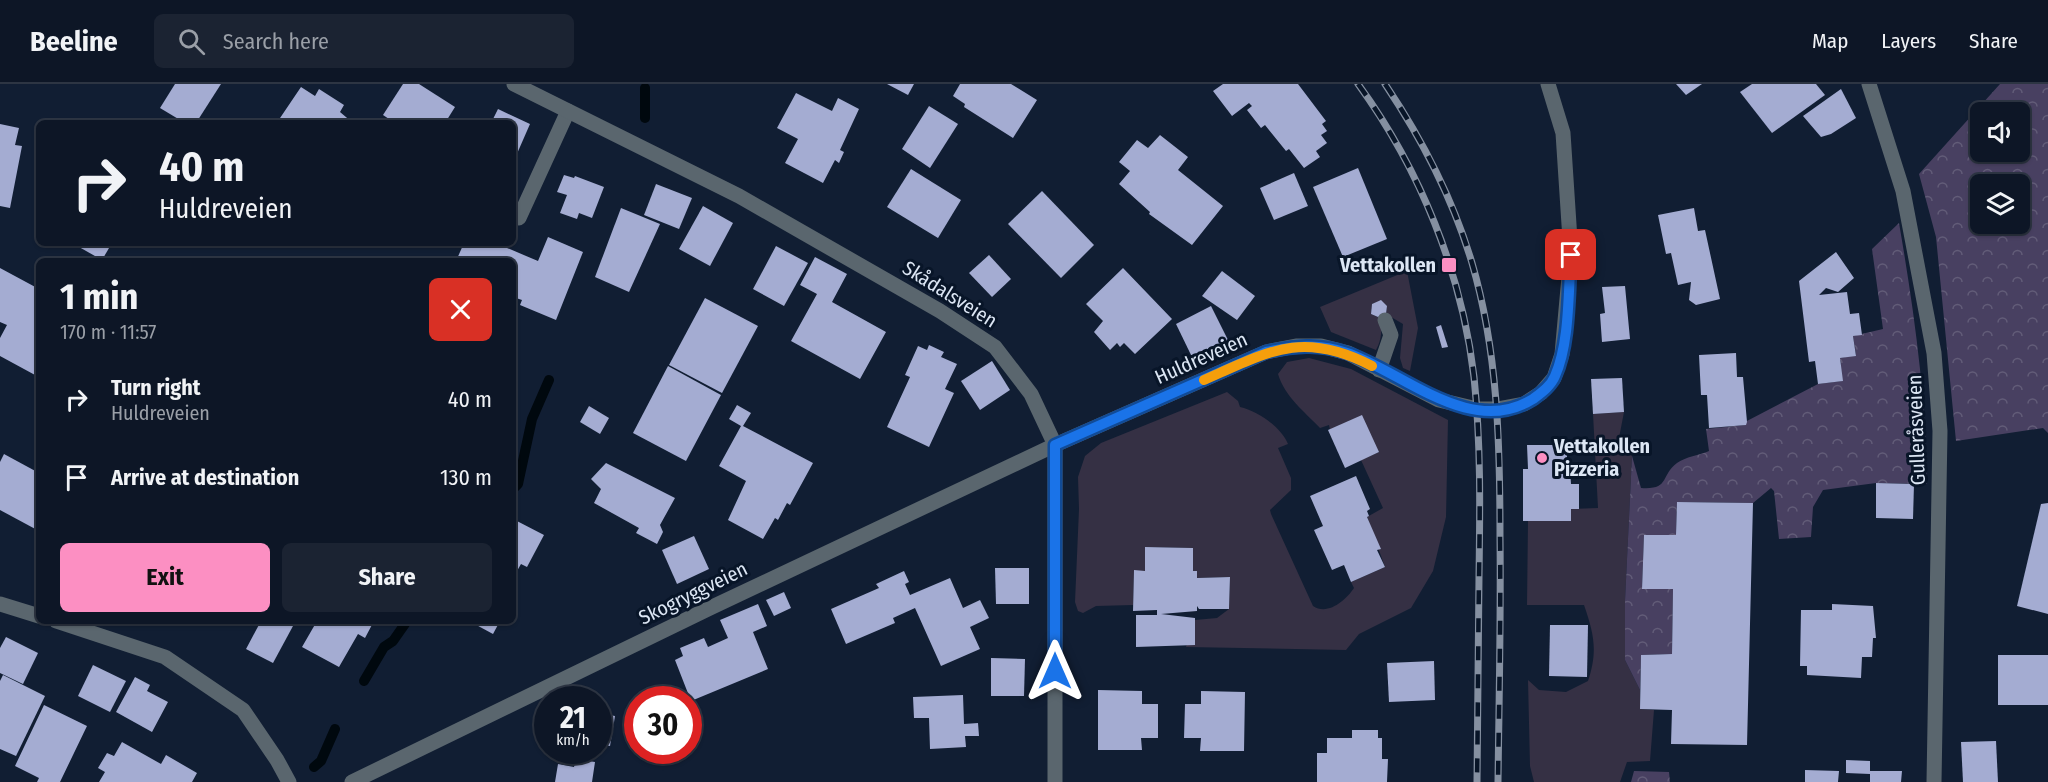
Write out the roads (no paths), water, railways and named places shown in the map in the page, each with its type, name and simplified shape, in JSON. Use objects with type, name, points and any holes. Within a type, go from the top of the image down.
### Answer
[{"type":"street","name":"Skådalsveien","points":[[514,84],[738,196],[940,311],[995,347],[1031,394],[1055,445],[1055,782]]},
{"type":"street","name":"Huldreveien","points":[[1055,445],[1266,352],[1296,346],[1321,346],[1348,353],[1439,400],[1477,409],[1497,409],[1524,404],[1541,393],[1554,378],[1562,354],[1571,255],[1563,133],[1548,84]]},
{"type":"street","name":"Gulleråsveien","points":[[1869,84],[1903,192],[1934,353],[1940,431],[1934,782]]},
{"type":"street","points":[[519,218],[568,111]]},
{"type":"street","points":[[1380,370],[1391,335],[1385,320]]},
{"type":"street","name":"Skogryggveien","points":[[352,782],[710,608],[1055,445]]},
{"type":"street","points":[[0,604],[36,615]]},
{"type":"street","points":[[65,624],[165,657],[243,710],[289,782]]},
{"type":"waterway","points":[[645,88],[645,118]]},
{"type":"waterway","points":[[516,486],[532,419],[549,380]]},
{"type":"waterway","points":[[364,681],[384,647],[393,641],[405,624]]},
{"type":"waterway","points":[[314,767],[321,761],[335,729]]},
{"type":"railway","points":[[1358,84],[1401,151],[1435,223],[1460,299],[1468,338],[1474,377],[1480,477],[1477,782]]},
{"type":"railway","points":[[1385,84],[1424,148],[1456,216],[1472,263],[1487,330],[1496,398],[1499,467],[1498,782]]},
{"type":"place","name":"Vettakollen","points":[[1449,265]]},
{"type":"place","name":"Vettakollen Pizzeria","points":[[1542,458]]}]
